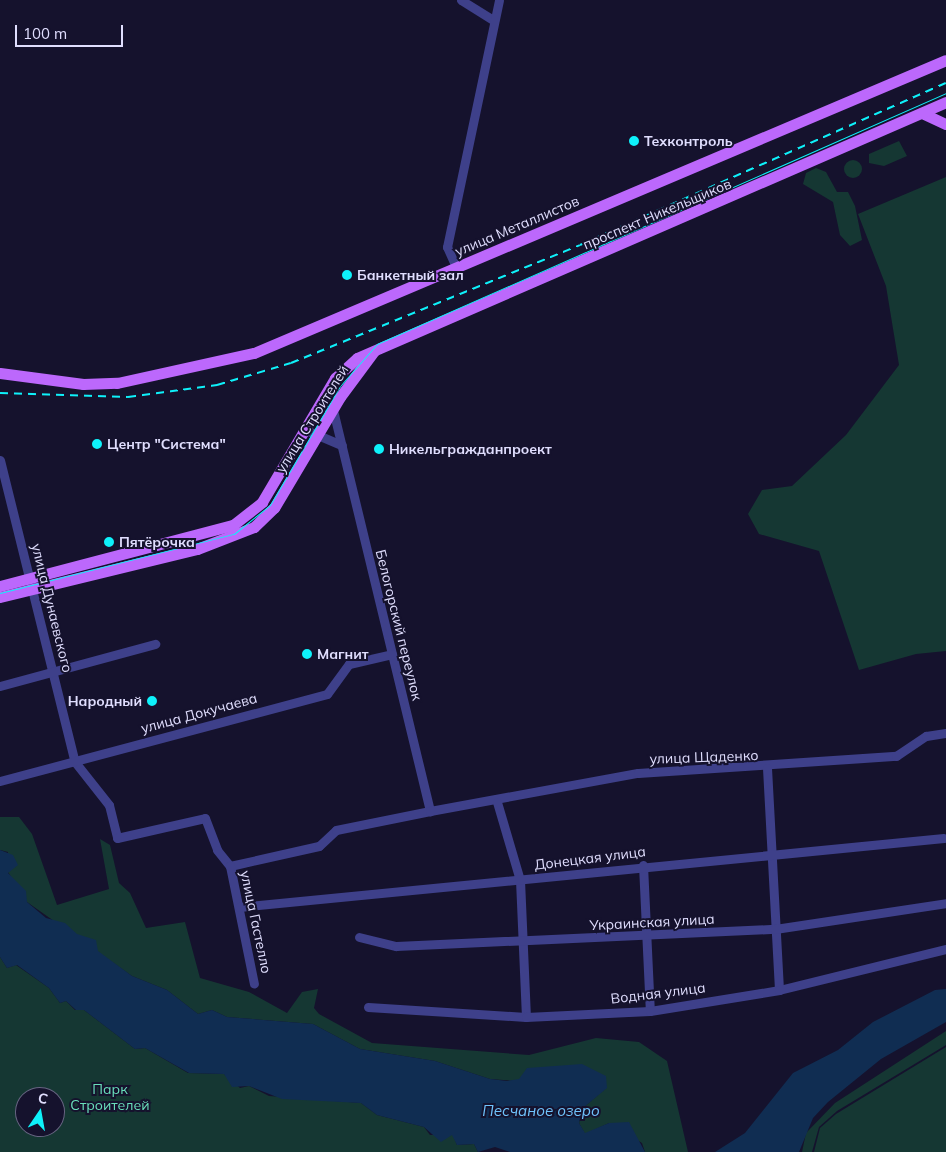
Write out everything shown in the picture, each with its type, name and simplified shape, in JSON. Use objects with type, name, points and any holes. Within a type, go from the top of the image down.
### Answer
[{"type":"main road","name":"улица Металлистов","points":[[0,373],[83,384],[117,383],[197,367],[309,333],[456,268],[946,60]]},
{"type":"main road","name":"проспект Никельщиков","points":[[377,348],[688,218],[944,104]]},
{"type":"main road","points":[[922,113],[946,124]]},
{"type":"main road","name":"улица Строителей","points":[[195,543],[249,515],[298,445],[328,391],[348,365],[377,348]]},
{"type":"main road","name":"улица Строителей","points":[[0,597],[32,584],[195,543],[235,537],[260,522],[274,508],[340,397],[377,348]]},
{"type":"main road","name":"улица Строителей","points":[[0,586],[32,584]]},
{"type":"street","points":[[461,0],[494,21]]},
{"type":"street","points":[[456,268],[447,247],[499,0]]},
{"type":"street","points":[[328,391],[340,397]]},
{"type":"street","points":[[321,404],[333,410]]},
{"type":"street","name":"Белогорский переулок","points":[[333,410],[430,811]]},
{"type":"street","points":[[306,430],[312,446]]},
{"type":"street","points":[[298,445],[342,445]]},
{"type":"street","name":"улица Дунаевского","points":[[0,460],[75,762]]},
{"type":"street","points":[[0,686],[155,644]]},
{"type":"street","name":"улица Докучаева","points":[[0,781],[327,694],[349,664],[392,654]]},
{"type":"street","name":"улица Щаденко","points":[[230,866],[319,846],[336,830],[430,811],[497,802],[638,773],[767,768],[896,756],[926,736],[946,733]]},
{"type":"street","points":[[75,762],[109,806],[118,838],[205,818],[218,850],[230,866]]},
{"type":"street","points":[[767,768],[770,852],[779,990]]},
{"type":"street","points":[[497,802],[520,880],[526,1017]]},
{"type":"street","name":"Донецкая улица","points":[[239,907],[520,880],[770,852],[944,838]]},
{"type":"street","points":[[643,865],[650,1011]]},
{"type":"street","name":"улица Гастелло","points":[[230,866],[254,984]]},
{"type":"street","name":"Украинская улица","points":[[360,937],[396,946],[523,942],[775,929],[946,902]]},
{"type":"street","name":"Водная улица","points":[[368,1007],[526,1017],[650,1011],[779,990],[946,949]]},
{"type":"green space","points":[[899,141],[907,156],[884,166],[869,163],[869,154]]},
{"type":"green space","points":[[849,160],[857,160],[862,165],[860,176],[849,178],[844,173],[844,165]]},
{"type":"green space","points":[[816,168],[826,172],[837,192],[848,192],[855,206],[862,240],[850,246],[840,235],[833,202],[803,184],[806,173]]},
{"type":"green space","points":[[946,177],[946,651],[916,654],[859,670],[819,551],[759,534],[748,514],[762,490],[792,486],[846,435],[899,365],[886,286],[858,214]]},
{"type":"green space","points":[[0,817],[19,817],[32,834],[57,905],[109,889],[100,839],[110,845],[119,883],[130,893],[146,928],[185,922],[200,978],[249,992],[287,1013],[302,992],[318,989],[314,1008],[319,1014],[372,1043],[529,1055],[596,1038],[639,1042],[667,1061],[688,1152],[645,1152],[642,1143],[609,1123],[585,1134],[579,1123],[583,1108],[606,1088],[490,1079],[435,1061],[360,1049],[313,1024],[227,1017],[212,1010],[198,1014],[167,990],[132,976],[27,902],[8,872],[8,852],[0,850]]},
{"type":"green space","name":"Парк Строителей","points":[[0,957],[7,968],[16,965],[49,988],[60,1003],[66,1001],[75,1010],[84,1010],[135,1049],[145,1048],[188,1073],[224,1074],[240,1088],[249,1086],[269,1096],[361,1103],[377,1115],[424,1127],[430,1135],[453,1135],[457,1145],[474,1144],[478,1152],[0,1152]]},
{"type":"green space","points":[[946,1031],[946,1045],[837,1111],[819,1127],[812,1152],[802,1152],[806,1133],[835,1103]]},
{"type":"green space","points":[[946,1047],[946,1152],[814,1152],[820,1128],[836,1114]]},
{"type":"water","name":"Песчаное озеро","points":[[0,850],[13,855],[18,865],[8,873],[26,891],[27,902],[46,918],[65,923],[77,934],[96,940],[98,951],[132,976],[167,990],[198,1014],[212,1010],[227,1017],[313,1024],[360,1049],[435,1061],[490,1079],[507,1081],[519,1079],[527,1068],[582,1064],[606,1076],[607,1088],[583,1108],[579,1123],[585,1133],[609,1123],[629,1122],[645,1152],[510,1152],[495,1147],[478,1152],[474,1144],[457,1145],[452,1135],[441,1142],[424,1127],[377,1115],[361,1103],[282,1099],[249,1086],[232,1087],[224,1074],[189,1073],[145,1048],[135,1049],[84,1010],[76,1010],[66,1001],[60,1003],[49,988],[17,965],[7,968],[0,957]]},
{"type":"water","points":[[946,989],[946,1022],[881,1059],[828,1102],[813,1118],[799,1152],[715,1152],[745,1133],[793,1073],[838,1050],[873,1022],[935,990]]},
{"type":"tram line","points":[[0,593],[234,534],[270,505],[340,386],[377,344],[946,93]]},
{"type":"railway","points":[[0,393],[128,397],[217,385],[291,363],[580,245],[946,83]]},
{"type":"place","name":"Техконтроль","points":[[634,141]]},
{"type":"place","name":"Банкетный зал","points":[[347,275]]},
{"type":"place","name":"Центр \"Система\"","points":[[97,444]]},
{"type":"place","name":"Никельгражданпроект","points":[[379,449]]},
{"type":"place","name":"Пятёрочка","points":[[109,542]]},
{"type":"place","name":"Магнит","points":[[307,654]]},
{"type":"place","name":"Народный","points":[[152,701]]}]
